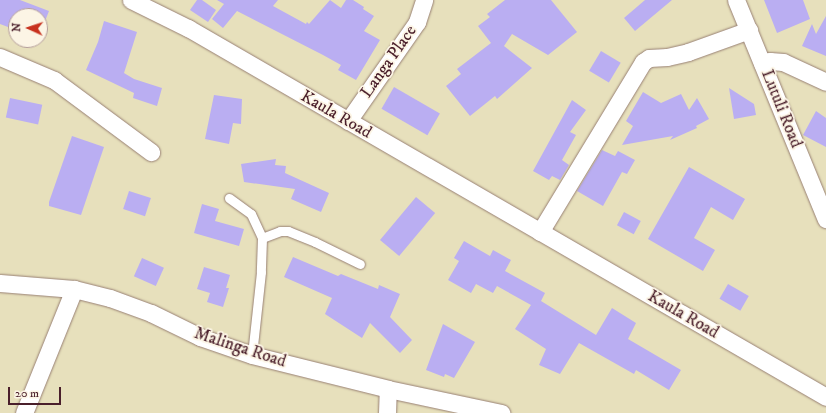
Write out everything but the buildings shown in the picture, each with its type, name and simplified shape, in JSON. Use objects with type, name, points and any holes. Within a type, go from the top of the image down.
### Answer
[{"type":"street","name":"Kaula Road","points":[[131,0],[156,5],[348,121],[826,397]]},
{"type":"street","name":"Langa Place","points":[[348,121],[417,22],[424,0]]},
{"type":"street","name":"Lutuli Road","points":[[736,0],[826,219]]},
{"type":"street","points":[[540,232],[643,62],[649,58],[667,57],[688,52],[749,30]]},
{"type":"street","points":[[0,57],[54,80],[151,152]]},
{"type":"street","points":[[762,63],[783,62],[826,82]]},
{"type":"street","name":"Malinga Road","points":[[0,284],[74,289],[110,298],[151,313],[200,337],[252,355],[388,389],[501,413]]},
{"type":"street","points":[[24,413],[74,289]]},
{"type":"street","points":[[387,413],[388,389]]},
{"type":"lane","points":[[229,198],[252,214],[262,238],[260,286],[252,355]]},
{"type":"lane","points":[[262,238],[280,231],[288,231],[315,242],[360,264]]}]
